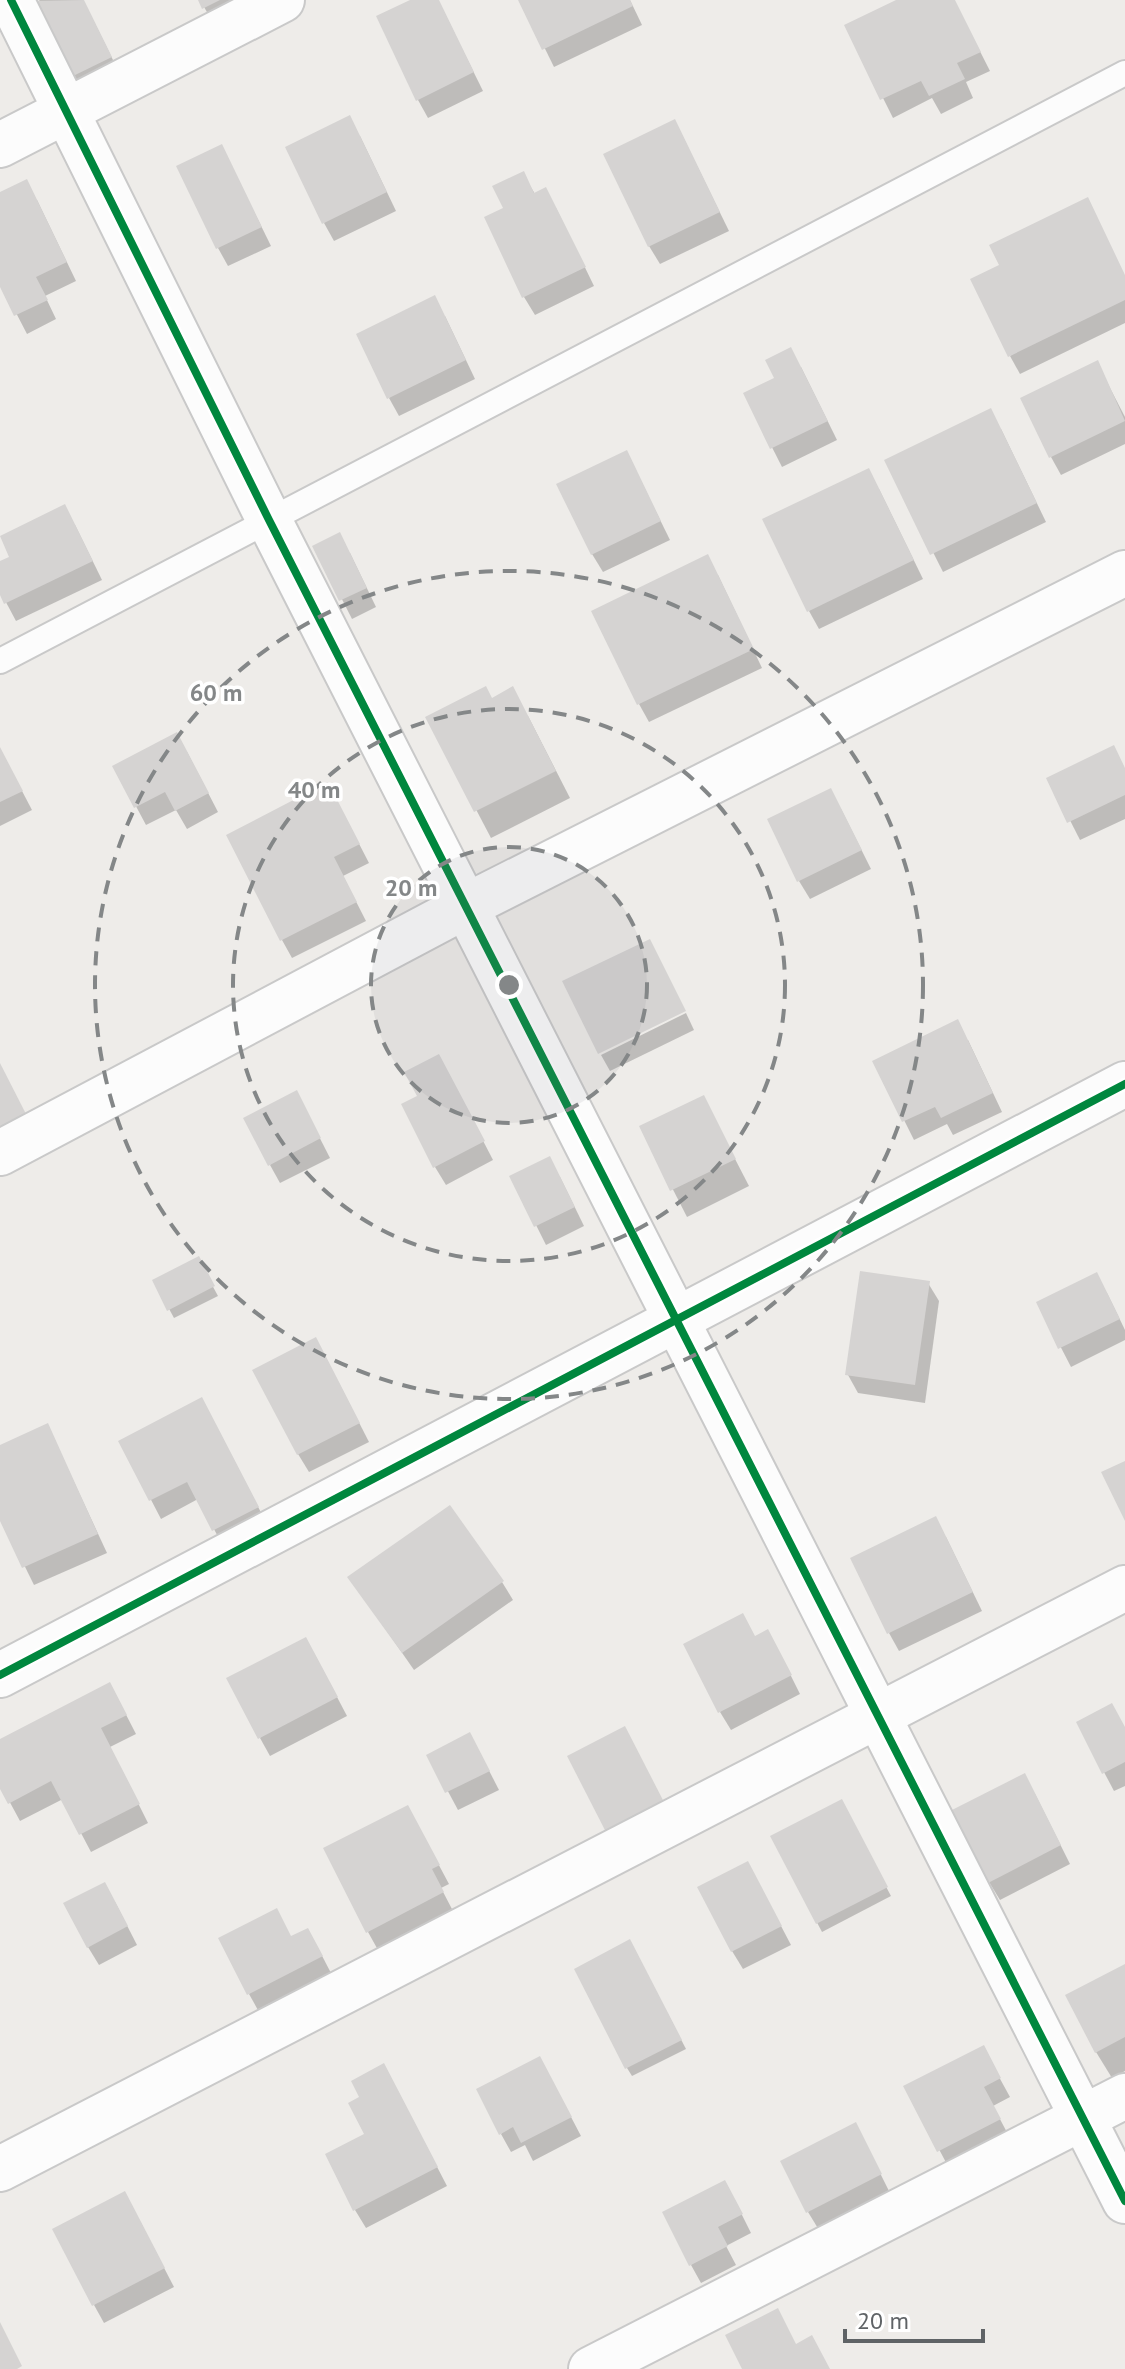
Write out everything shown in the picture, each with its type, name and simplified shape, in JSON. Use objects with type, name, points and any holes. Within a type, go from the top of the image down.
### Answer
[{"type":"street","points":[[11,0],[269,520],[881,1715],[1125,2201]]},
{"type":"street","points":[[0,145],[282,0]]},
{"type":"street","points":[[0,1153],[466,906],[1125,573]]},
{"type":"street","points":[[0,1675],[1125,1084]]},
{"type":"street","points":[[0,2169],[1125,1588]]},
{"type":"street","points":[[591,2369],[1125,2096]]},
{"type":"lane","points":[[0,661],[1125,73]]},
{"type":"building","points":[[84,0],[112,57],[71,77],[34,1]]},
{"type":"building","points":[[198,0],[220,0],[202,9]]},
{"type":"building","points":[[410,0],[439,0],[474,72],[416,101],[376,16]]},
{"type":"building","points":[[518,0],[630,0],[633,6],[542,50]]},
{"type":"building","points":[[896,0],[955,0],[981,52],[957,63],[965,79],[929,96],[921,81],[880,100],[844,25]]},
{"type":"building","points":[[350,115],[387,192],[322,224],[285,147]]},
{"type":"building","points":[[675,119],[720,212],[648,247],[603,154]]},
{"type":"building","points":[[222,144],[262,227],[216,249],[176,166]]},
{"type":"building","points":[[524,171],[534,193],[546,187],[586,267],[522,298],[484,217],[503,208],[492,186]]},
{"type":"building","points":[[27,179],[67,262],[36,277],[48,300],[14,316],[0,287],[0,192]]},
{"type":"building","points":[[1088,197],[1125,275],[1125,300],[1008,357],[970,279],[999,265],[989,245]]},
{"type":"building","points":[[435,295],[466,360],[387,399],[356,334]]},
{"type":"building","points":[[791,347],[828,421],[770,449],[743,393],[774,378],[765,360]]},
{"type":"building","points":[[1098,360],[1125,421],[1049,458],[1020,398]]},
{"type":"building","points":[[991,408],[1037,503],[930,555],[884,460]]},
{"type":"building","points":[[627,450],[661,521],[591,555],[556,484]]},
{"type":"building","points":[[869,468],[914,560],[807,612],[762,519]]},
{"type":"building","points":[[65,504],[93,561],[4,604],[0,595],[0,561],[9,557],[0,536]]},
{"type":"building","points":[[340,532],[367,588],[339,601],[312,546]]},
{"type":"building","points":[[708,554],[754,649],[637,705],[591,611]]},
{"type":"building","points":[[486,686],[492,698],[513,686],[556,771],[474,812],[425,717]]},
{"type":"building","points":[[177,732],[209,793],[175,811],[165,792],[134,808],[112,766]]},
{"type":"building","points":[[1114,745],[1125,768],[1125,795],[1067,823],[1046,778]]},
{"type":"building","points":[[0,747],[23,791],[0,802]]},
{"type":"building","points":[[328,782],[360,844],[334,857],[357,902],[280,941],[226,835]]},
{"type":"building","points":[[831,788],[862,850],[797,882],[767,819]]},
{"type":"building","points":[[650,939],[686,1011],[598,1054],[562,981]]},
{"type":"building","points":[[958,1019],[993,1093],[941,1118],[935,1107],[902,1122],[872,1061]]},
{"type":"building","points":[[439,1054],[485,1141],[433,1168],[401,1104],[417,1096],[404,1072]]},
{"type":"building","points":[[0,1063],[26,1114],[0,1127]]},
{"type":"building","points":[[297,1090],[321,1138],[268,1166],[243,1118]]},
{"type":"building","points":[[704,1095],[736,1159],[670,1191],[639,1126]]},
{"type":"building","points":[[550,1156],[575,1207],[534,1227],[509,1176]]},
{"type":"building","points":[[199,1256],[215,1286],[167,1311],[152,1280]]},
{"type":"building","points":[[860,1271],[930,1281],[915,1385],[845,1375]]},
{"type":"building","points":[[1097,1272],[1120,1319],[1058,1349],[1036,1302]]},
{"type":"building","points":[[316,1337],[360,1423],[297,1455],[252,1370]]},
{"type":"building","points":[[202,1397],[259,1507],[212,1531],[187,1482],[149,1501],[118,1441]]},
{"type":"building","points":[[48,1423],[98,1534],[22,1568],[0,1521],[0,1445]]},
{"type":"building","points":[[1125,1461],[1125,1521],[1101,1472]]},
{"type":"building","points":[[450,1505],[504,1581],[402,1653],[347,1577]]},
{"type":"building","points":[[936,1516],[973,1592],[887,1634],[850,1558]]},
{"type":"building","points":[[743,1613],[755,1636],[768,1629],[792,1675],[718,1713],[683,1644]]},
{"type":"building","points":[[306,1637],[338,1697],[258,1739],[226,1678]]},
{"type":"building","points":[[110,1682],[127,1715],[101,1728],[140,1804],[79,1835],[51,1781],[8,1804],[0,1789],[0,1739]]},
{"type":"building","points":[[1112,1703],[1125,1727],[1125,1762],[1102,1774],[1076,1722]]},
{"type":"building","points":[[625,1726],[666,1806],[608,1836],[567,1756]]},
{"type":"building","points":[[470,1732],[490,1771],[445,1793],[426,1755]]},
{"type":"building","points":[[1025,1773],[1061,1845],[988,1883],[950,1811]]},
{"type":"building","points":[[842,1799],[888,1887],[816,1924],[770,1836]]},
{"type":"building","points":[[408,1805],[440,1865],[432,1869],[444,1892],[366,1933],[323,1848]]},
{"type":"building","points":[[748,1861],[782,1926],[731,1952],[697,1887]]},
{"type":"building","points":[[105,1882],[128,1926],[87,1948],[63,1903]]},
{"type":"building","points":[[277,1908],[291,1936],[308,1928],[323,1956],[247,1995],[218,1938]]},
{"type":"building","points":[[630,1939],[682,2040],[625,2069],[574,1969]]},
{"type":"building","points":[[1125,1964],[1125,2037],[1095,2053],[1065,1995]]},
{"type":"building","points":[[984,2045],[1001,2078],[984,2087],[1001,2119],[937,2152],[903,2086]]},
{"type":"building","points":[[540,2056],[572,2117],[521,2143],[513,2127],[499,2135],[476,2089]]},
{"type":"building","points":[[384,2063],[438,2167],[353,2211],[325,2154],[364,2134],[348,2103],[359,2097],[351,2081]]},
{"type":"building","points":[[856,2122],[882,2174],[806,2213],[780,2161]]},
{"type":"building","points":[[725,2180],[743,2214],[718,2227],[728,2246],[689,2266],[662,2212]]},
{"type":"building","points":[[125,2191],[165,2268],[92,2306],[52,2229]]},
{"type":"building","points":[[778,2308],[796,2344],[812,2335],[830,2369],[742,2369],[725,2335]]},
{"type":"building","points":[[0,2322],[22,2366],[17,2369],[0,2369]]},
{"type":"cycle path","points":[[11,0],[269,520],[1125,2201]]},
{"type":"cycle path","points":[[0,1675],[1125,1084]]}]
